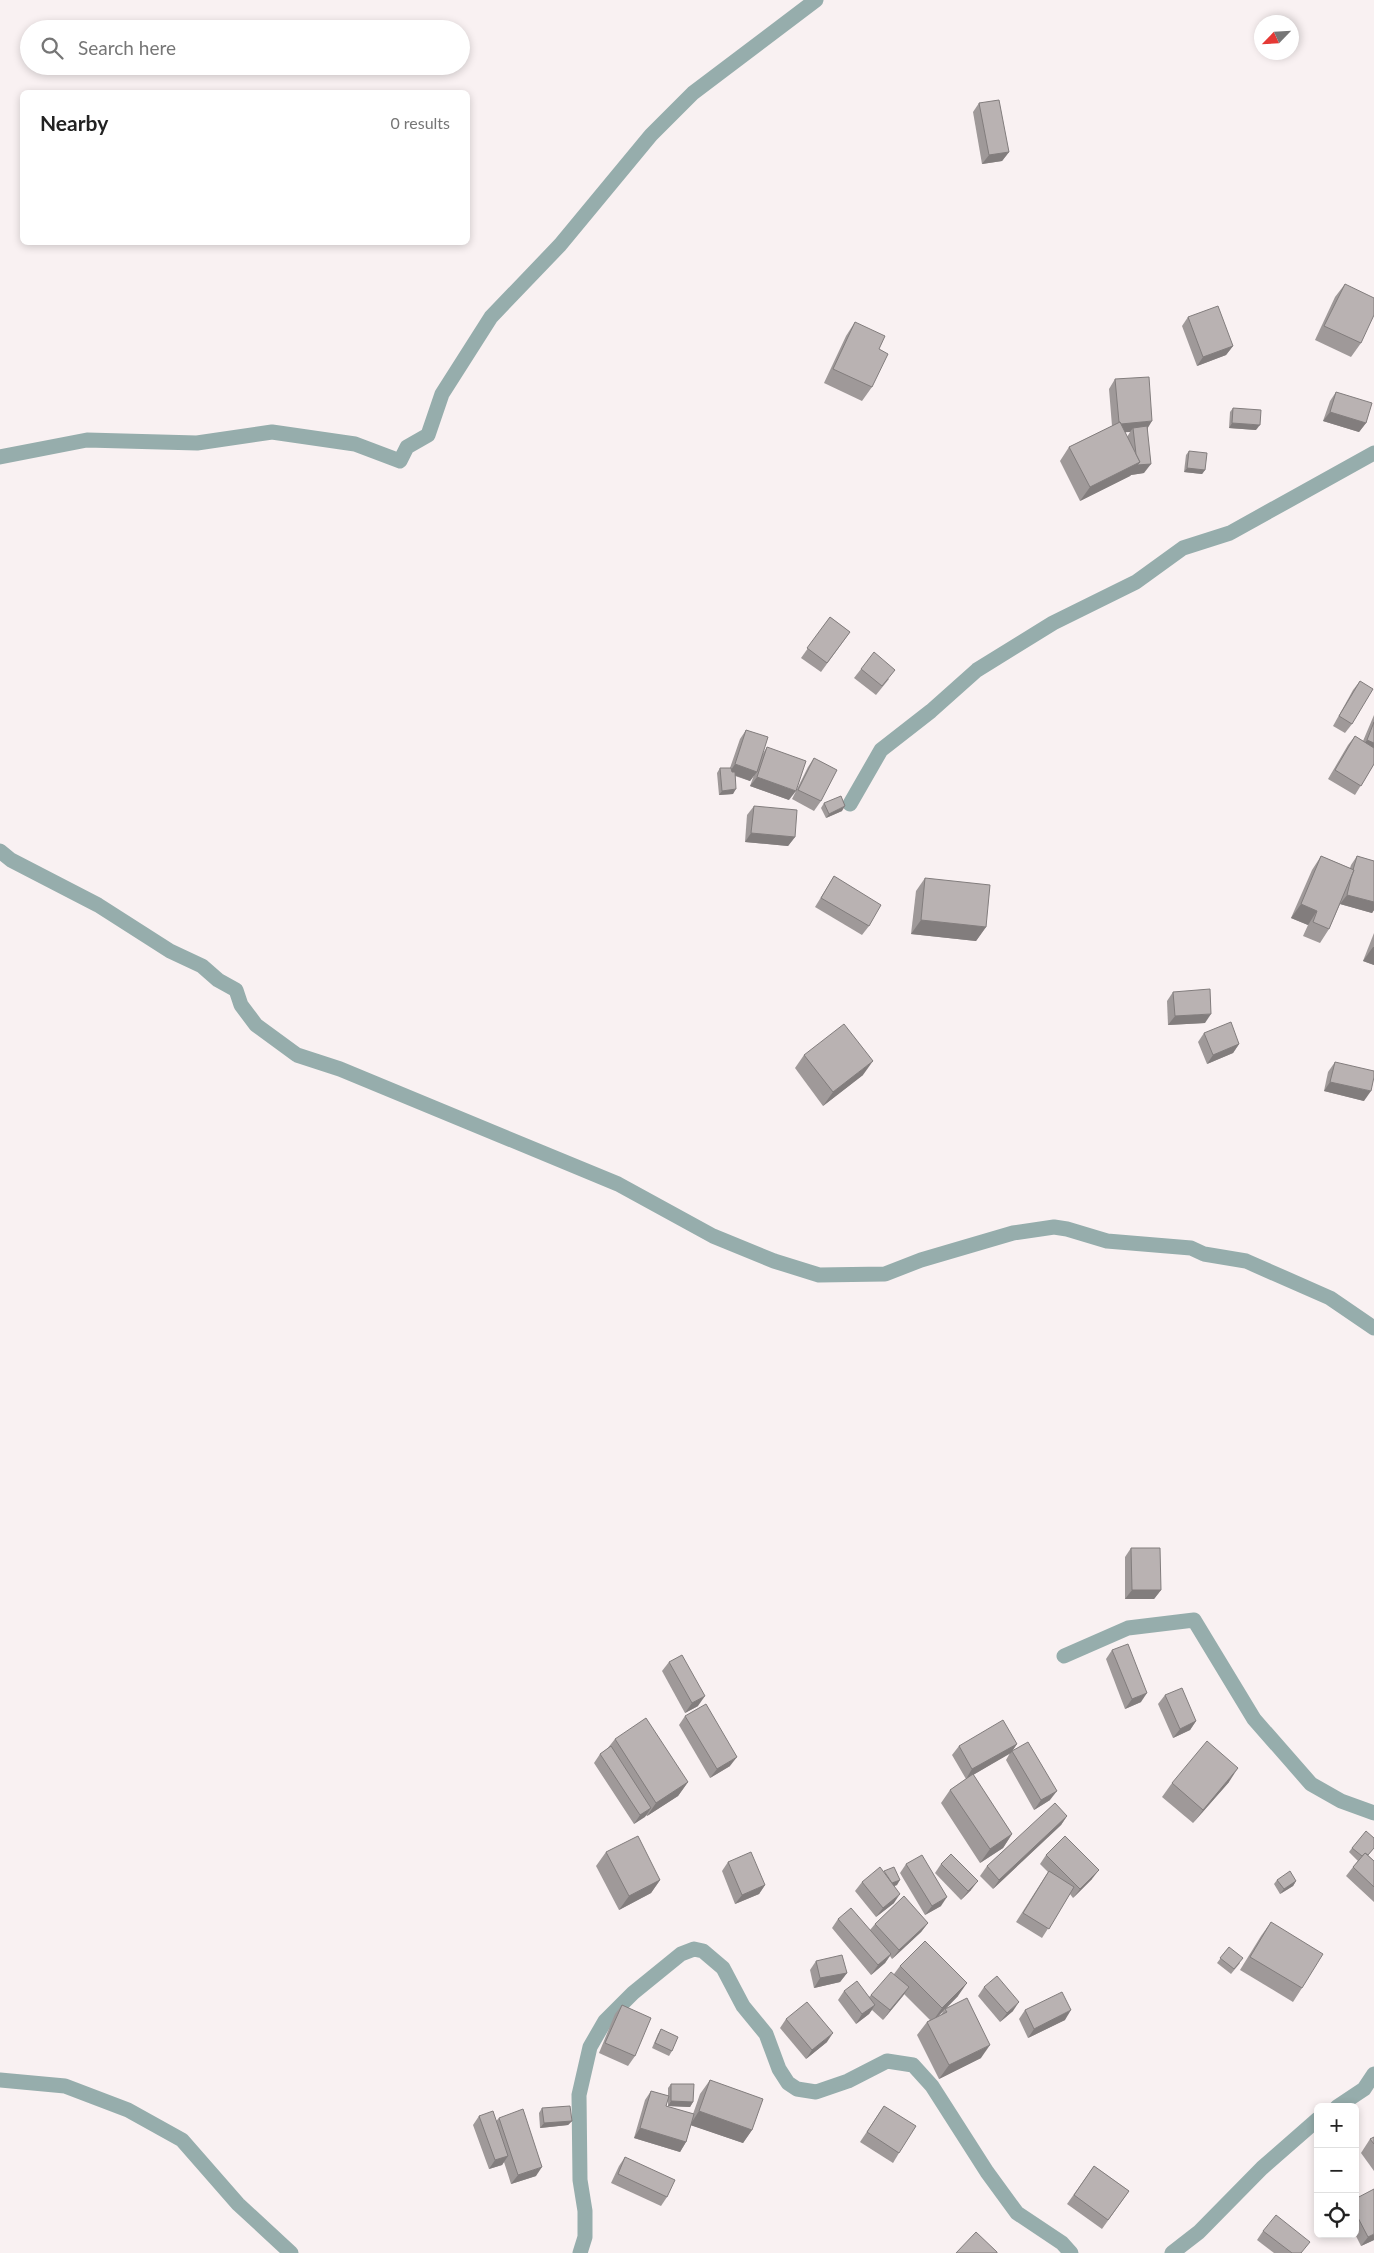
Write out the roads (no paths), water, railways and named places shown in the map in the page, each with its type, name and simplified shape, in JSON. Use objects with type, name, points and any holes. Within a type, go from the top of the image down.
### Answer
[{"type":"street","points":[[0,458],[87,440],[197,443],[272,432],[355,444],[400,461],[407,447],[428,435],[442,394],[491,317],[560,245],[651,134],[693,92],[720,74],[816,0]]},
{"type":"street","points":[[850,804],[881,750],[931,712],[977,670],[1053,623],[1136,582],[1184,548],[1230,534],[1374,453]]},
{"type":"street","points":[[0,852],[11,860],[98,906],[170,951],[209,970],[218,980],[236,990],[241,1005],[256,1024],[297,1055],[340,1069],[618,1184],[713,1236],[774,1261],[819,1275],[885,1274],[921,1260],[1013,1233],[1054,1228],[1067,1229],[1107,1241],[1191,1248],[1204,1254],[1246,1261],[1330,1298],[1374,1328]]},
{"type":"street","points":[[1064,1656],[1128,1628],[1194,1620],[1254,1719],[1311,1784],[1342,1801],[1374,1813]]},
{"type":"street","points":[[580,2253],[585,2237],[585,2219],[580,2180],[578,2095],[590,2047],[605,2021],[633,1993],[681,1954],[694,1949],[703,1950],[722,1968],[744,2006],[766,2034],[779,2069],[788,2083],[797,2089],[816,2092],[848,2081],[887,2061],[913,2065],[932,2086],[987,2172],[1017,2213],[1062,2242],[1071,2253]]},
{"type":"street","points":[[1343,2103],[1364,2089],[1374,2074]]},
{"type":"street","points":[[0,2080],[65,2086],[128,2110],[182,2140],[238,2204],[291,2253]]},
{"type":"street","points":[[1172,2253],[1199,2232],[1262,2168],[1314,2122]]}]
